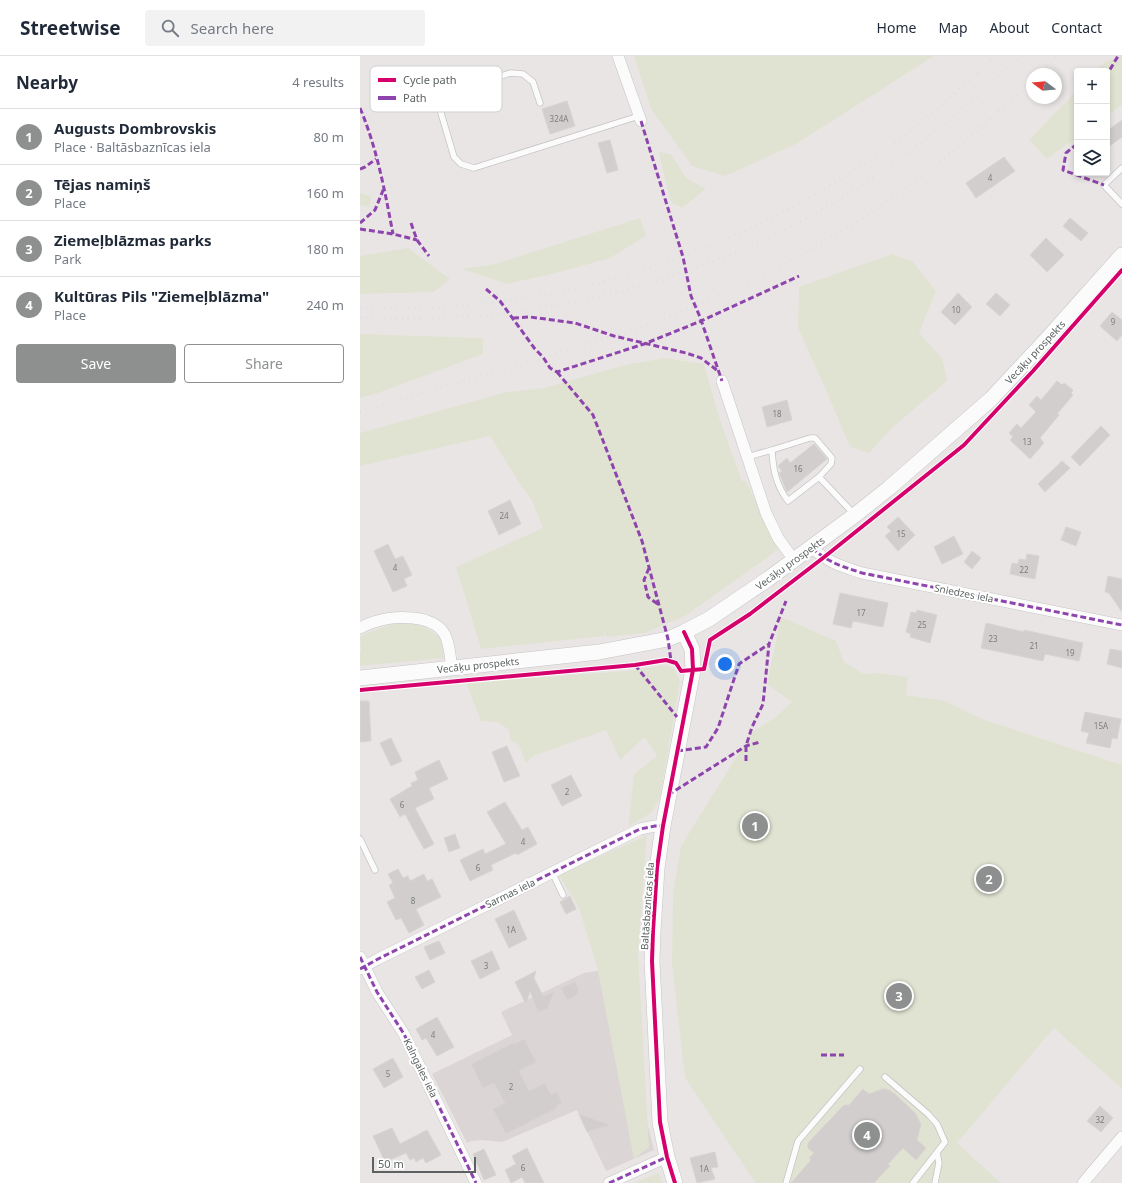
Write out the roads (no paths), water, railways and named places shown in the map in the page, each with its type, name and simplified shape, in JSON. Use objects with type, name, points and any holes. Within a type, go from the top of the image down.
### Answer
[{"type":"main road","name":"Vecāķu prospekts","points":[[360,678],[599,652],[668,639],[684,632],[734,602],[812,548],[889,488],[991,399],[1122,255]]},
{"type":"main road","name":"Baltāsbaznīcas iela","points":[[675,1183],[667,1157],[658,1105],[652,961],[657,868],[663,826],[692,680],[692,649],[684,632]]},
{"type":"street","points":[[618,56],[640,119]]},
{"type":"street","points":[[722,381],[766,513],[778,538],[794,560]]},
{"type":"street","name":"Sniedzes iela","points":[[812,548],[823,558],[862,573],[1122,625]]},
{"type":"street","points":[[360,628],[388,618],[403,617],[420,619],[432,624],[440,628],[445,635],[452,668]]},
{"type":"street","name":"Sarmas iela","points":[[362,964],[378,959],[640,829],[663,826]]},
{"type":"street","name":"Kalngales iela","points":[[362,964],[377,992],[404,1034],[476,1183]]},
{"type":"street","points":[[1083,1183],[1122,1137]]},
{"type":"street","points":[[609,1183],[667,1157]]},
{"type":"lane","points":[[502,76],[510,73],[523,74],[533,82],[540,103]]},
{"type":"lane","points":[[441,112],[454,157],[461,164],[474,168],[640,119]]},
{"type":"lane","points":[[1122,168],[1104,185],[1122,204]]},
{"type":"lane","points":[[747,457],[810,438],[815,438],[832,458],[831,464],[820,477],[788,501],[780,491],[773,467],[772,450]]},
{"type":"lane","points":[[820,477],[856,515]]},
{"type":"lane","points":[[360,838],[375,870]]},
{"type":"lane","points":[[552,872],[563,895]]},
{"type":"lane","points":[[786,1183],[798,1141],[860,1069]]},
{"type":"lane","points":[[886,1077],[928,1114],[937,1124],[945,1142],[913,1183]]},
{"type":"lane","points":[[935,1183],[939,1163],[937,1153]]},
{"type":"railway","points":[[360,307],[426,308],[492,303],[556,292],[620,277],[683,256],[744,231],[803,201],[859,167],[895,142],[930,114],[996,56]]},
{"type":"railway","points":[[360,317],[427,318],[494,314],[560,305],[626,290],[690,270],[752,245],[813,215],[870,180],[948,121],[1021,56]]},
{"type":"railway","points":[[1044,68],[1057,56]]},
{"type":"railway","points":[[360,412],[650,324],[699,304],[770,271],[839,233],[904,189],[960,145],[1026,86]]},
{"type":"place","name":"Augusts Dombrovskis","points":[[755,826]]},
{"type":"place","name":"Tējas namiņš","points":[[989,879]]},
{"type":"place","name":"Ziemeļblāzmas parks","points":[[899,996]]},
{"type":"place","name":"Kultūras Pils \"Ziemeļblāzma\"","points":[[867,1135]]}]
